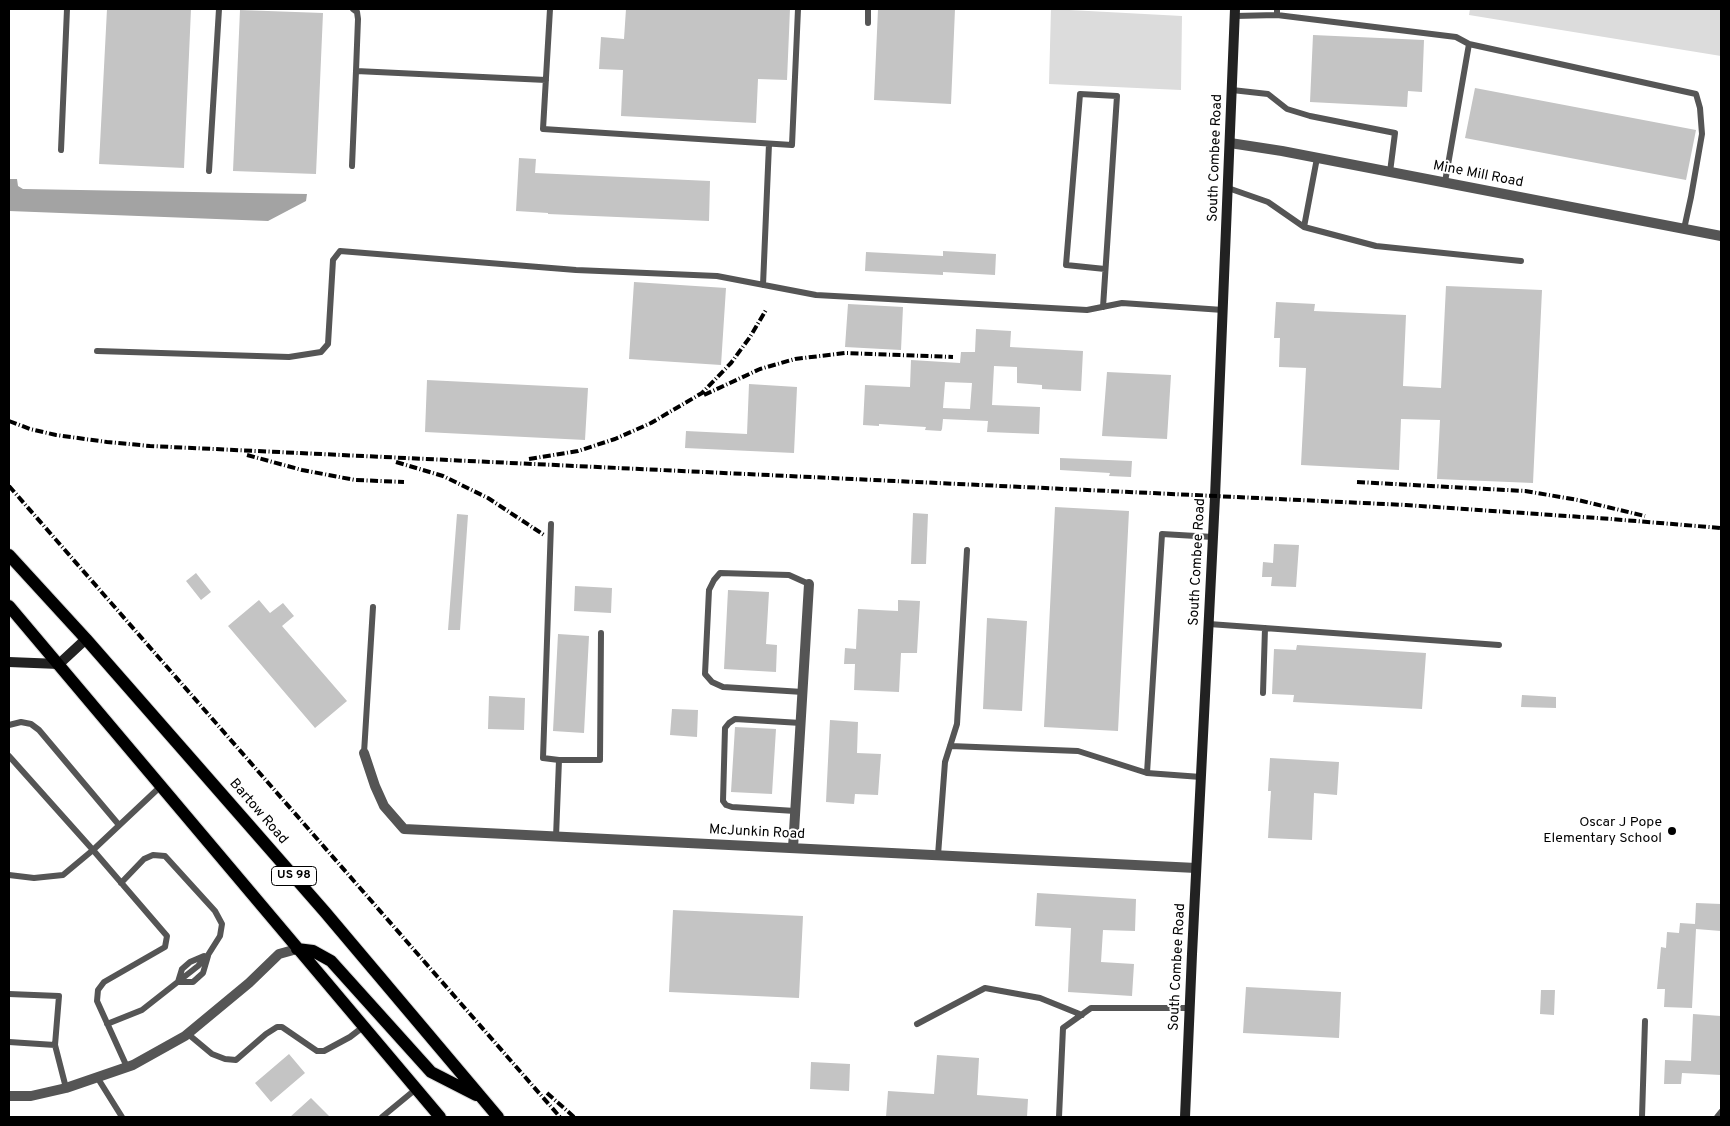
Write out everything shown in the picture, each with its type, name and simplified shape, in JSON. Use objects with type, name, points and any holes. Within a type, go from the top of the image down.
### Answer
[{"type":"main road","name":"South Combee Road","points":[[1185,1117],[1213,537],[1235,12]]},
{"type":"main road","name":"Bartow Road","points":[[9,555],[86,639],[325,912],[498,1117]]},
{"type":"main road","points":[[9,606],[440,1117]]},
{"type":"main road","points":[[9,662],[59,664],[86,639]]},
{"type":"main road","points":[[297,949],[312,951],[331,961],[431,1072],[481,1097]]},
{"type":"street","name":"Mine Mill Road","points":[[1230,143],[1445,182],[1721,236]]},
{"type":"street","points":[[792,848],[810,584]]},
{"type":"street","name":"McJunkin Road","points":[[364,753],[384,806],[404,829],[1196,868]]},
{"type":"street","points":[[9,1096],[31,1096],[66,1088],[127,1067],[188,1034],[249,983],[279,954],[297,949]]},
{"type":"lane","points":[[60,150],[67,9]]},
{"type":"lane","points":[[209,171],[219,9]]},
{"type":"lane","points":[[352,166],[358,19],[357,12],[353,9]]},
{"type":"lane","points":[[550,9],[543,129],[792,145],[798,9]]},
{"type":"lane","points":[[868,9],[868,23]]},
{"type":"lane","points":[[1235,12],[1277,12],[1456,37],[1469,44],[1696,94],[1700,108],[1702,134],[1684,229]]},
{"type":"lane","points":[[1445,182],[1469,44]]},
{"type":"lane","points":[[356,71],[546,80]]},
{"type":"lane","points":[[1232,90],[1268,94],[1286,109],[1310,116],[1396,133],[1390,172]]},
{"type":"lane","points":[[1103,307],[1116,96],[1080,94],[1066,265],[1105,269]]},
{"type":"lane","points":[[763,285],[770,144]]},
{"type":"lane","points":[[1304,226],[1317,158]]},
{"type":"lane","points":[[1228,188],[1268,202],[1304,226],[1376,246],[1521,261]]},
{"type":"lane","points":[[97,351],[289,357],[321,352],[328,344],[333,260],[340,251],[576,270],[717,276],[816,295],[1087,310],[1122,304],[1223,310]]},
{"type":"lane","points":[[551,524],[543,758],[600,760],[601,633]]},
{"type":"lane","points":[[1147,773],[1162,534],[1213,537]]},
{"type":"lane","points":[[938,855],[945,762],[958,724],[967,550]]},
{"type":"lane","points":[[802,692],[723,687],[712,682],[705,674],[708,590],[720,573],[789,575],[810,584]]},
{"type":"lane","points":[[364,753],[374,607]]},
{"type":"lane","points":[[1209,624],[1499,645]]},
{"type":"lane","points":[[1263,693],[1265,628]]},
{"type":"lane","points":[[795,811],[726,805],[723,800],[725,728],[735,719],[800,722]]},
{"type":"lane","points":[[9,724],[21,722],[31,724],[39,730],[119,824]]},
{"type":"lane","points":[[950,746],[1078,751],[1147,773],[1201,777]]},
{"type":"lane","points":[[9,756],[167,936],[165,947],[104,982],[98,990],[97,1001],[127,1067]]},
{"type":"lane","points":[[556,837],[559,760]]},
{"type":"lane","points":[[9,876],[34,878],[63,875],[93,850],[161,786]]},
{"type":"lane","points":[[121,883],[144,859],[153,855],[165,856],[215,911],[222,924],[220,936],[208,955],[204,973],[194,982],[178,982]]},
{"type":"lane","points":[[107,1024],[142,1010],[178,982],[182,969],[190,962],[208,955]]},
{"type":"lane","points":[[917,1024],[985,988],[1040,998],[1082,1015]]},
{"type":"lane","points":[[9,994],[58,996],[55,1045],[66,1088]]},
{"type":"lane","points":[[1059,1117],[1063,1028],[1091,1008],[1190,1008]]},
{"type":"lane","points":[[1642,1117],[1645,1021]]},
{"type":"lane","points":[[188,1034],[212,1054],[225,1059],[236,1060],[277,1027],[282,1026],[317,1051],[324,1051],[364,1027]]},
{"type":"lane","points":[[9,1042],[55,1045]]},
{"type":"lane","points":[[97,1077],[122,1117]]},
{"type":"lane","points":[[382,1117],[416,1088]]},
{"type":"lane","points":[[1717,1117],[1721,1112]]},
{"type":"shaded area","points":[[1051,9],[1182,16],[1181,90],[1049,84]]},
{"type":"shaded area","points":[[1470,9],[1721,9],[1721,56],[1469,15]]},
{"type":"shaded area","points":[[9,179],[17,179],[18,186],[23,189],[307,194],[306,201],[268,221],[9,211]]},
{"type":"building","points":[[107,9],[191,9],[184,168],[99,164]]},
{"type":"building","points":[[626,9],[790,9],[787,80],[758,79],[756,123],[621,116],[623,70],[599,69],[601,37],[624,39]]},
{"type":"building","points":[[878,9],[955,9],[951,104],[874,100]]},
{"type":"building","points":[[240,10],[323,13],[316,174],[233,171]]},
{"type":"building","points":[[1313,35],[1424,40],[1422,92],[1408,91],[1407,107],[1310,102]]},
{"type":"building","points":[[1475,88],[1696,130],[1686,180],[1465,138]]},
{"type":"building","points":[[519,158],[536,159],[535,173],[710,181],[709,221],[516,211]]},
{"type":"building","points":[[943,251],[996,254],[995,275],[943,272],[943,275],[865,271],[866,252],[943,256]]},
{"type":"building","points":[[634,282],[726,288],[721,365],[629,359]]},
{"type":"building","points":[[1446,286],[1542,290],[1533,483],[1437,479],[1440,420],[1401,419],[1399,470],[1301,465],[1306,368],[1279,367],[1280,338],[1274,338],[1276,302],[1315,304],[1314,311],[1406,315],[1403,386],[1441,388]]},
{"type":"building","points":[[848,304],[903,307],[901,350],[845,347]]},
{"type":"building","points":[[976,329],[1011,331],[1010,347],[1083,351],[1081,391],[1042,389],[1042,385],[1017,383],[1017,367],[994,366],[992,405],[1040,407],[1039,434],[987,432],[988,421],[943,419],[941,431],[925,430],[926,427],[879,424],[879,426],[863,425],[865,385],[910,387],[911,360],[960,363],[961,352],[975,352]],"holes":[[[945,382],[972,383],[970,409],[943,408]]]},
{"type":"building","points":[[1107,372],[1171,375],[1167,439],[1102,436]]},
{"type":"building","points":[[427,380],[588,388],[585,440],[425,432]]},
{"type":"building","points":[[749,384],[797,387],[794,453],[685,448],[686,431],[747,434]]},
{"type":"building","points":[[1060,458],[1132,461],[1131,477],[1109,476],[1110,473],[1060,470]]},
{"type":"building","points":[[1055,507],[1129,511],[1118,731],[1044,727]]},
{"type":"building","points":[[913,513],[928,514],[926,564],[911,564]]},
{"type":"building","points":[[457,514],[468,515],[460,630],[448,630]]},
{"type":"building","points":[[1274,544],[1299,545],[1296,587],[1271,586],[1272,577],[1262,577],[1263,562],[1273,563]]},
{"type":"building","points":[[196,573],[211,592],[201,600],[186,581]]},
{"type":"building","points":[[575,586],[612,588],[611,613],[574,611]]},
{"type":"building","points":[[728,590],[769,592],[766,644],[777,645],[776,672],[724,669]]},
{"type":"building","points":[[259,600],[270,613],[283,603],[294,616],[282,626],[347,701],[315,728],[228,626]]},
{"type":"building","points":[[898,600],[920,601],[917,653],[901,653],[899,692],[854,690],[855,664],[844,664],[845,648],[856,649],[858,609],[898,611]]},
{"type":"building","points":[[987,618],[1027,621],[1022,711],[983,709]]},
{"type":"building","points":[[558,634],[589,636],[584,733],[553,731]]},
{"type":"building","points":[[1297,645],[1426,653],[1422,709],[1293,702],[1294,695],[1272,694],[1274,649],[1296,650]]},
{"type":"building","points":[[1522,695],[1556,697],[1556,708],[1521,707]]},
{"type":"building","points":[[489,696],[525,698],[524,730],[488,729]]},
{"type":"building","points":[[672,709],[698,710],[697,737],[670,735]]},
{"type":"building","points":[[830,720],[858,722],[857,753],[881,754],[878,795],[855,794],[854,804],[826,802]]},
{"type":"building","points":[[735,727],[776,729],[772,794],[731,792]]},
{"type":"building","points":[[1270,758],[1339,762],[1337,795],[1314,793],[1312,840],[1268,838],[1271,791],[1268,791]]},
{"type":"building","points":[[1037,893],[1136,899],[1135,931],[1103,930],[1101,962],[1134,964],[1132,996],[1068,992],[1071,928],[1035,926]]},
{"type":"building","points":[[1696,903],[1721,904],[1721,931],[1696,929],[1692,1008],[1664,1007],[1665,989],[1657,989],[1661,947],[1666,948],[1667,932],[1679,933],[1680,923],[1695,924]]},
{"type":"building","points":[[673,910],[803,916],[799,998],[669,992]]},
{"type":"building","points":[[1246,987],[1341,992],[1339,1038],[1243,1033]]},
{"type":"building","points":[[1541,990],[1555,990],[1554,1015],[1540,1014]]},
{"type":"building","points":[[1693,1014],[1721,1016],[1721,1075],[1682,1073],[1681,1084],[1664,1084],[1665,1060],[1691,1061]]},
{"type":"building","points":[[289,1054],[305,1073],[271,1102],[255,1083]]},
{"type":"building","points":[[937,1055],[979,1058],[977,1095],[1028,1099],[1027,1117],[886,1117],[888,1091],[934,1094]]},
{"type":"building","points":[[811,1062],[850,1064],[849,1091],[810,1089]]},
{"type":"building","points":[[311,1098],[330,1117],[290,1117]]},
{"type":"railway","points":[[529,459],[578,451],[615,439],[651,423],[702,393],[731,363],[750,337],[766,310]]},
{"type":"railway","points":[[704,395],[760,369],[795,359],[845,353],[953,357]]},
{"type":"railway","points":[[9,421],[30,429],[56,435],[150,446],[1406,505],[1721,528]]},
{"type":"railway","points":[[247,455],[302,470],[355,480],[404,482]]},
{"type":"railway","points":[[396,462],[443,476],[488,498],[544,535]]},
{"type":"railway","points":[[1357,482],[1525,491],[1578,500],[1645,516]]},
{"type":"railway","points":[[9,486],[560,1117]]},
{"type":"railway","points":[[547,1093],[574,1117]]},
{"type":"place","name":"Oscar J Pope Elementary School","points":[[1672,831]]}]
